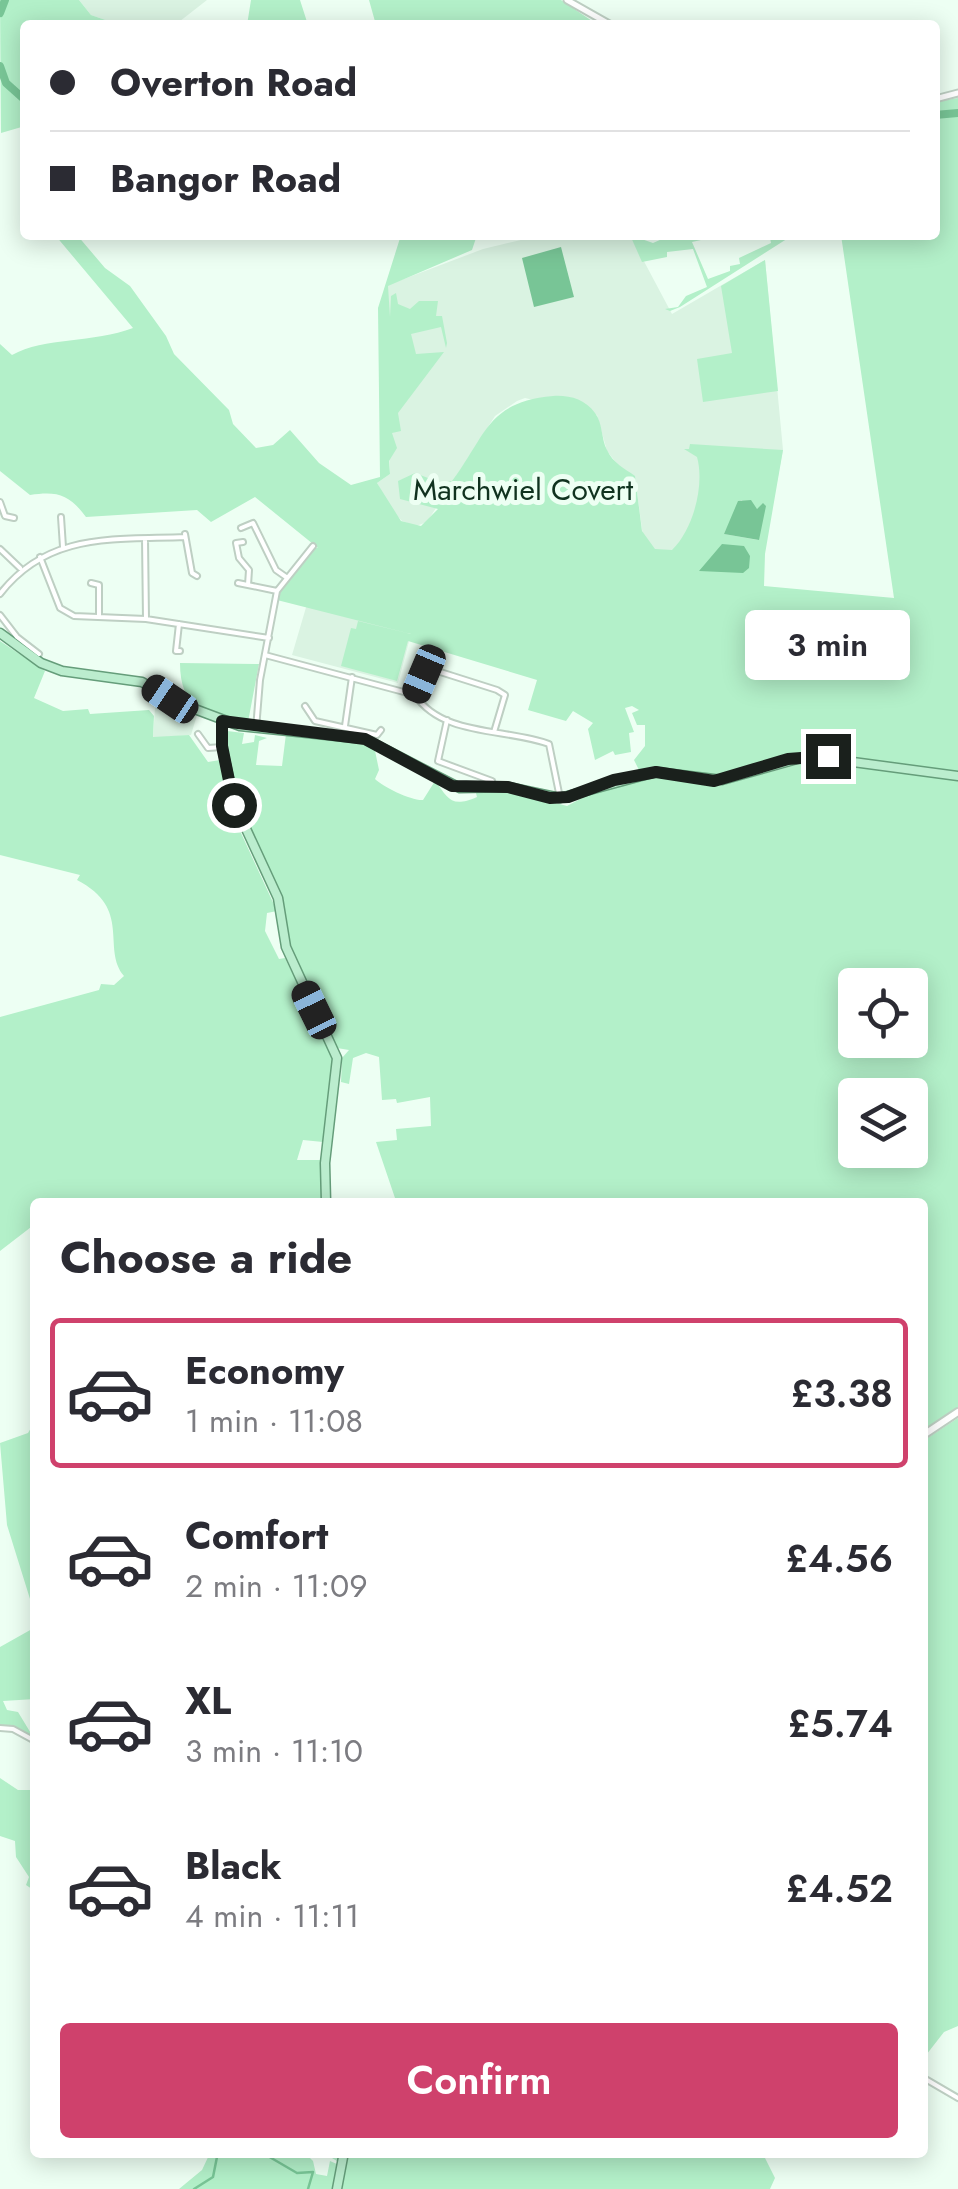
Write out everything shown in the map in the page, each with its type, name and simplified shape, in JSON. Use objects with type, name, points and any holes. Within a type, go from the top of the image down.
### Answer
[{"type":"main road","points":[[0,633],[41,663],[82,676],[142,682],[222,721],[365,739],[452,786],[508,787],[560,798],[656,772],[722,780],[808,756],[958,776]]},
{"type":"main road","points":[[222,721],[222,746],[234,805],[278,898],[286,948],[337,1058],[326,1147],[326,1198]]},
{"type":"main road","points":[[928,1432],[958,1412]]},
{"type":"main road","points":[[337,2189],[343,2158]]},
{"type":"street","points":[[567,0],[602,20]]},
{"type":"street","points":[[0,502],[5,516]]},
{"type":"street","points":[[251,515],[276,570],[286,577]]},
{"type":"street","points":[[5,516],[14,518]]},
{"type":"street","points":[[0,523],[5,516]]},
{"type":"street","points":[[58,517],[63,546]]},
{"type":"street","points":[[241,528],[253,523]]},
{"type":"street","points":[[0,594],[20,568],[63,546],[185,536],[192,574]]},
{"type":"street","points":[[145,539],[146,619]]},
{"type":"street","points":[[243,542],[236,542],[239,558],[249,570],[248,584]]},
{"type":"street","points":[[256,728],[278,591],[312,546]]},
{"type":"street","points":[[3,549],[20,568]]},
{"type":"street","points":[[40,557],[60,608],[74,616],[146,619],[269,638]]},
{"type":"street","points":[[91,583],[102,585],[99,616]]},
{"type":"street","points":[[238,583],[278,591]]},
{"type":"street","points":[[0,615],[37,650]]},
{"type":"street","points":[[179,624],[176,651],[180,651]]},
{"type":"street","points":[[265,655],[415,694],[424,708],[447,720],[494,732],[516,732],[551,746],[560,798]]},
{"type":"street","points":[[415,694],[424,674],[434,670],[497,690],[504,694],[494,732]]},
{"type":"street","points":[[344,728],[352,676]]},
{"type":"street","points":[[304,706],[315,722],[379,734]]},
{"type":"street","points":[[447,720],[437,759],[488,777]]},
{"type":"street","points":[[198,734],[207,750],[222,746]]},
{"type":"street","points":[[0,1728],[13,1729],[30,1738]]},
{"type":"street","points":[[928,2080],[958,2098]]},
{"type":"shaded area","points":[[79,0],[207,0],[181,20],[106,20],[91,15]]},
{"type":"shaded area","points":[[521,240],[633,240],[672,314],[765,260],[783,450],[756,593],[646,559],[635,477],[607,451],[597,415],[525,398],[495,416],[427,522],[416,526],[402,521],[389,507],[377,483],[390,474],[385,380],[388,285],[483,249]]},
{"type":"shaded area","points":[[561,247],[574,297],[534,307],[522,258]]},
{"type":"shaded area","points":[[751,500],[757,509],[763,503],[766,506],[759,540],[724,534],[738,501]]},
{"type":"shaded area","points":[[722,544],[744,546],[750,556],[749,568],[743,573],[699,571]]},
{"type":"shaded area","points":[[307,604],[411,634],[398,683],[292,655]]},
{"type":"shaded area","points":[[156,693],[197,715],[191,735],[153,738]]},
{"type":"green space","points":[[0,0],[79,0],[91,15],[106,20],[20,20],[20,127],[1,133]]},
{"type":"green space","points":[[251,0],[300,0],[306,20],[248,20]]},
{"type":"green space","points":[[369,0],[561,0],[591,20],[375,20]]},
{"type":"green space","name":"Marchwiel Covert","points":[[958,98],[958,772],[808,753],[722,777],[674,770],[640,772],[634,760],[645,746],[645,725],[637,725],[632,713],[639,710],[632,706],[625,708],[634,732],[629,733],[631,752],[615,755],[613,751],[595,760],[588,729],[593,723],[573,711],[566,721],[528,710],[537,680],[408,641],[397,681],[341,666],[351,628],[356,629],[358,621],[411,634],[277,600],[282,585],[313,547],[318,548],[255,497],[211,522],[197,510],[86,517],[68,499],[55,494],[30,495],[0,471],[0,344],[12,355],[39,345],[133,328],[59,240],[81,240],[105,268],[130,286],[166,336],[174,354],[229,410],[233,424],[256,448],[273,445],[290,430],[319,463],[351,485],[380,477],[378,308],[399,240],[475,240],[472,250],[388,286],[390,317],[391,296],[396,293],[398,304],[410,309],[419,301],[438,301],[436,316],[442,316],[447,343],[446,348],[441,327],[411,334],[416,354],[444,352],[398,413],[401,431],[392,433],[397,448],[389,461],[390,474],[377,483],[401,521],[421,526],[438,509],[400,499],[398,481],[415,473],[441,483],[452,481],[501,413],[531,399],[565,396],[591,408],[598,417],[609,455],[635,476],[642,531],[655,549],[672,550],[691,519],[699,468],[697,457],[684,449],[689,449],[690,444],[783,450],[765,554],[764,586],[894,598],[842,240],[940,240],[940,101]],"holes":[[[741,500],[757,509],[762,507],[758,540],[724,534]]]},
{"type":"green space","points":[[632,240],[701,240],[692,242],[708,279],[730,271],[730,266],[740,264],[739,258],[770,240],[785,240],[680,307],[670,311],[665,309],[678,307],[686,296],[707,287],[693,249],[667,252],[667,257],[642,262]]},
{"type":"green space","points":[[765,260],[778,391],[703,402],[697,359],[732,353],[721,286]]},
{"type":"green space","points":[[0,641],[45,671],[34,698],[63,711],[88,709],[90,714],[149,710],[154,716],[153,737],[189,735],[208,762],[220,760],[229,807],[277,911],[267,913],[265,931],[279,959],[285,958],[333,1057],[333,1087],[323,1142],[303,1140],[297,1160],[321,1160],[321,1198],[30,1198],[30,1228],[0,1251],[0,1017],[99,990],[101,984],[114,985],[124,976],[118,965],[105,903],[77,880],[80,875],[0,855]]},
{"type":"green space","points":[[180,663],[259,664],[248,722],[219,717],[198,708],[185,691]]},
{"type":"green space","points":[[227,731],[244,733],[242,744],[254,742],[255,735],[267,738],[259,741],[256,765],[282,766],[286,734],[374,746],[379,770],[375,779],[418,800],[423,800],[435,781],[455,801],[477,797],[476,793],[514,792],[567,806],[601,788],[641,778],[665,776],[719,786],[815,760],[958,779],[958,1407],[928,1428],[928,1198],[395,1198],[376,1142],[397,1140],[396,1129],[431,1126],[430,1097],[397,1103],[396,1099],[382,1100],[379,1057],[366,1053],[353,1058],[349,1084],[341,1082],[342,1058],[349,1050],[337,1048],[290,952],[284,904],[239,811],[224,749]]},
{"type":"green space","points":[[958,1418],[958,2026],[944,2032],[928,2053],[928,1438]]},
{"type":"green space","points":[[30,1430],[30,1599],[7,1525],[0,1443]]},
{"type":"green space","points":[[30,1630],[30,1699],[3,1701],[7,1710],[18,1712],[30,1737],[14,1727],[0,1726],[0,1647]]},
{"type":"green space","points":[[0,1778],[18,1790],[30,1790],[30,1888],[26,1885],[29,1877],[16,1857],[15,1841],[0,1836]]},
{"type":"green space","points":[[208,2158],[310,2158],[316,2174],[327,2176],[330,2161],[339,2165],[334,2189],[179,2189],[202,2170]]},
{"type":"green space","points":[[332,2158],[765,2158],[775,2178],[770,2189],[341,2189],[345,2166]]},
{"type":"waterway","points":[[0,13],[5,0]]},
{"type":"waterway","points":[[0,66],[6,83],[20,96]]},
{"type":"waterway","points":[[940,115],[958,113]]},
{"type":"waterway","points":[[194,2189],[213,2177],[217,2158]]},
{"type":"waterway","points":[[271,2158],[297,2173],[313,2172],[308,2189]]},
{"type":"route","points":[[234,805],[222,746],[222,721],[365,739],[452,786],[508,787],[550,798],[568,797],[614,780],[656,772],[714,781],[788,759],[828,756]]}]
